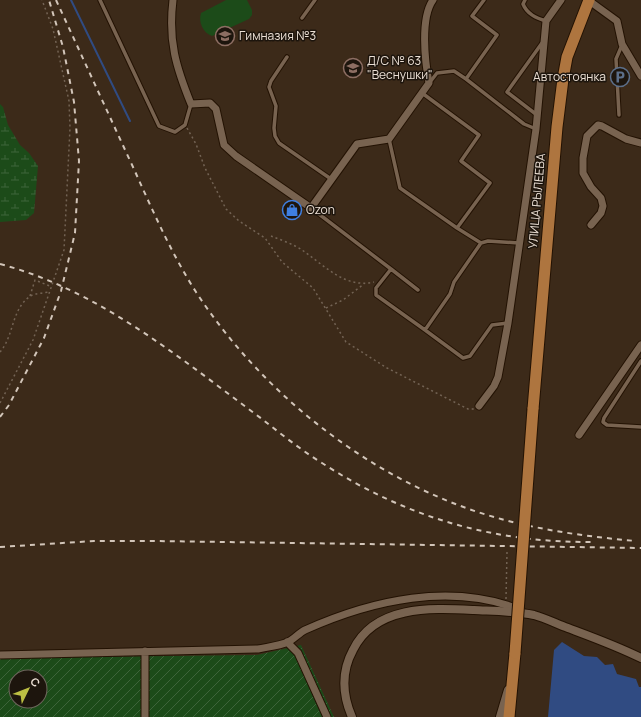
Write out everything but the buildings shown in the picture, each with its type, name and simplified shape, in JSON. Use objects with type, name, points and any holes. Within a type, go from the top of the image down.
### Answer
[{"type":"main road","name":"УЛИЦА РЫЛЕЕВА","points":[[510,714],[516,653],[533,409],[557,127],[567,57],[589,0]]},
{"type":"street","points":[[173,0],[170,21],[173,52],[192,104],[210,103],[216,109],[224,145],[236,156],[311,208],[357,144],[389,139],[429,83],[424,57],[427,12],[433,0]]},
{"type":"street","points":[[479,406],[496,381],[508,323],[536,129],[546,21],[561,0]]},
{"type":"street","points":[[589,0],[617,22],[622,44],[641,76]]},
{"type":"street","points":[[591,225],[601,214],[603,206],[601,198],[591,187],[583,173],[583,158],[589,132],[598,125],[626,139],[641,143]]},
{"type":"street","points":[[579,435],[641,345]]},
{"type":"street","points":[[0,655],[258,649],[288,642],[304,630],[379,604],[405,599],[463,597],[483,598],[506,604],[641,658]]},
{"type":"street","points":[[352,717],[347,707],[344,691],[344,674],[348,660],[362,636],[380,621],[400,613],[435,609],[498,611],[534,616]]},
{"type":"street","points":[[288,642],[298,654],[327,717]]},
{"type":"street","points":[[145,651],[145,717]]},
{"type":"street","points":[[500,717],[514,670]]},
{"type":"lane","points":[[100,0],[159,126],[175,132],[185,125],[192,104]]},
{"type":"lane","points":[[302,18],[314,0]]},
{"type":"lane","points":[[466,79],[497,35],[472,16],[484,0]]},
{"type":"lane","points":[[525,0],[523,4],[526,9],[536,18],[546,21]]},
{"type":"lane","points":[[537,115],[507,92],[544,41]]},
{"type":"lane","points":[[618,115],[616,59],[622,44]]},
{"type":"lane","points":[[287,57],[271,81],[269,87],[276,106],[275,136],[279,143],[332,180]]},
{"type":"lane","points":[[429,83],[437,73],[454,71],[524,124],[536,129]]},
{"type":"lane","points":[[422,93],[479,135],[461,161],[490,184],[457,228]]},
{"type":"lane","points":[[389,139],[400,188],[481,243]]},
{"type":"lane","points":[[311,208],[418,290]]},
{"type":"lane","points":[[425,330],[450,294],[454,282],[481,243],[488,241],[519,243]]},
{"type":"lane","points":[[391,269],[376,288],[376,295],[463,358],[470,356],[492,324],[508,323]]},
{"type":"lane","points":[[641,361],[604,418],[603,422],[607,425],[641,427]]},
{"type":"path","points":[[0,402],[33,340],[64,250],[70,116],[64,71],[53,29],[42,0]]},
{"type":"path","points":[[185,125],[226,209],[239,221],[265,238],[282,262],[313,288],[346,342],[387,368],[468,408],[474,410],[479,406]]},
{"type":"path","points":[[271,236],[302,250],[327,270],[343,278],[364,284]]},
{"type":"path","points":[[326,308],[343,300],[364,284],[383,279]]},
{"type":"path","points":[[0,352],[6,346],[18,309],[30,296],[35,280],[52,287]]},
{"type":"path","points":[[30,296],[50,292]]},
{"type":"path","points":[[506,604],[507,552]]},
{"type":"green space","points":[[226,0],[247,0],[252,10],[252,15],[249,19],[212,36],[209,35],[202,27],[200,20],[201,13]]},
{"type":"green space","points":[[0,104],[3,107],[8,125],[20,145],[29,153],[38,166],[34,213],[26,220],[0,222]]},
{"type":"green space","points":[[301,645],[334,717],[0,717],[0,658],[257,655]]},
{"type":"water","points":[[562,642],[584,656],[597,657],[605,665],[613,664],[617,674],[636,679],[639,687],[641,687],[641,717],[548,717],[554,650]]},
{"type":"waterway","points":[[71,0],[130,121]]},
{"type":"railway","points":[[0,417],[9,405],[44,338],[61,291],[75,233],[79,161],[74,102],[63,47],[49,0]]},
{"type":"railway","points":[[56,0],[155,215],[187,277],[224,331],[256,368],[291,402],[329,433],[369,461],[412,485],[456,504],[501,519],[534,527],[636,541]]},
{"type":"railway","points":[[0,264],[36,276],[71,291],[138,329],[170,350],[314,458],[386,499],[452,524],[487,532],[522,538],[595,542]]},
{"type":"railway","points":[[0,547],[94,541],[156,541],[641,548]]},
{"type":"place","name":"Гимназия №3","points":[[225,36]]},
{"type":"place","name":"Д/С № 63 \"Веснушки\"","points":[[353,68]]},
{"type":"place","name":"Автостоянка","points":[[620,77]]},
{"type":"place","name":"Ozon","points":[[292,210]]}]
